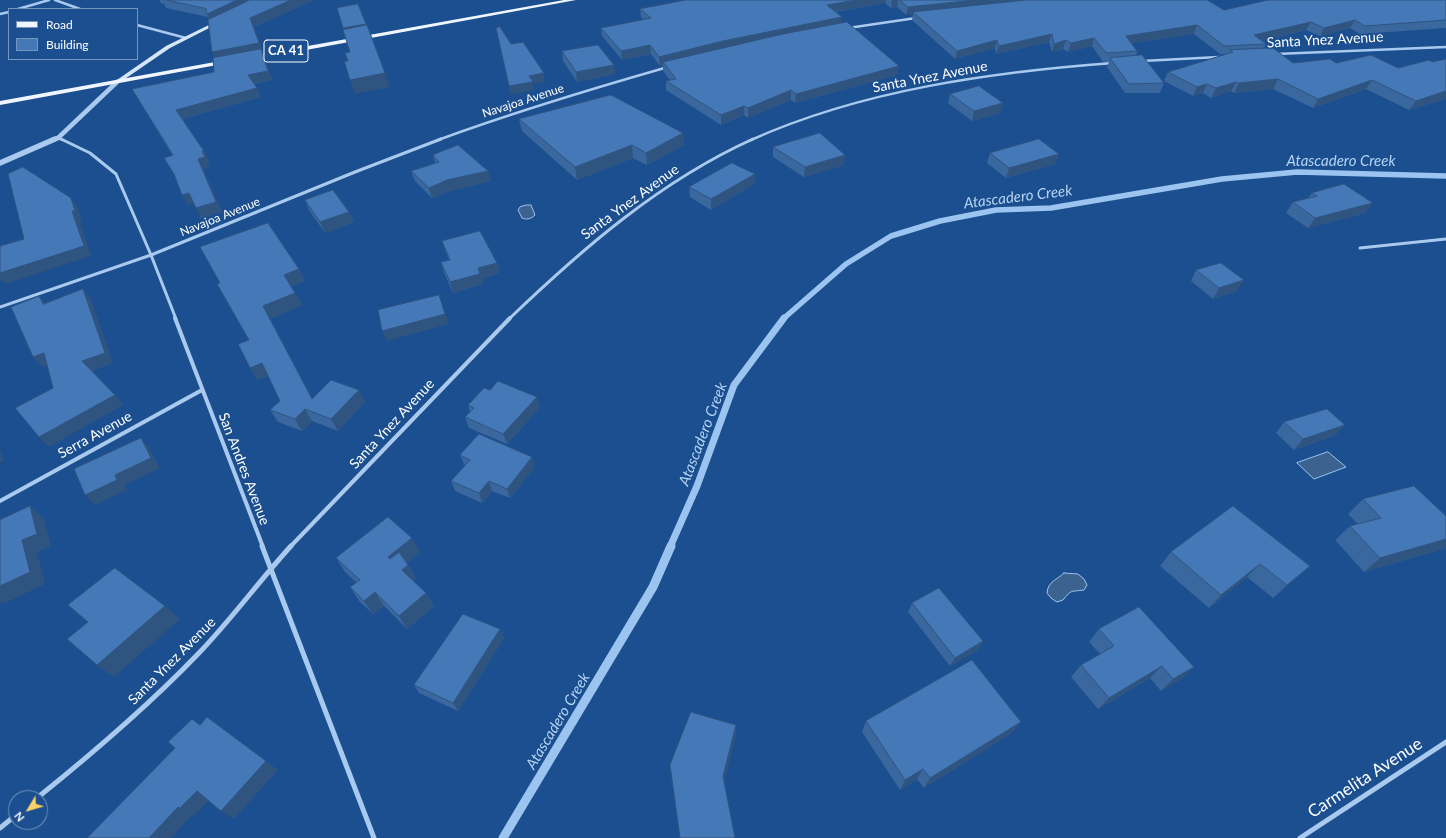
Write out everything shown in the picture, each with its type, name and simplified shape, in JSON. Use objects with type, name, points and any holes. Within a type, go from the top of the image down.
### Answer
[{"type":"main road","name":"CA 41","points":[[243,59],[573,0]]},
{"type":"main road","points":[[117,82],[168,47],[222,21]]},
{"type":"main road","points":[[0,103],[235,61]]},
{"type":"street","points":[[21,8],[49,0]]},
{"type":"street","points":[[55,0],[77,8]]},
{"type":"street","points":[[847,28],[923,17]]},
{"type":"street","points":[[138,25],[186,38]]},
{"type":"street","name":"Santa Ynez Avenue","points":[[1275,54],[1446,47]]},
{"type":"street","points":[[1140,62],[1227,57]]},
{"type":"street","name":"Santa Ynez Avenue","points":[[47,790],[153,699],[219,633],[271,568],[452,377],[530,298],[602,235],[677,181],[745,143],[831,111],[890,95],[956,81],[1025,72],[1117,63]]},
{"type":"street","name":"Navajoa Avenue","points":[[0,307],[150,255],[355,172],[482,124],[594,88],[669,67]]},
{"type":"street","points":[[0,162],[58,138],[117,82]]},
{"type":"street","name":"San Andres Avenue","points":[[58,138],[90,153],[116,174],[150,255],[374,838]]},
{"type":"street","points":[[1360,248],[1446,239]]},
{"type":"street","name":"Serra Avenue","points":[[0,501],[202,390]]},
{"type":"street","name":"Carmelita Avenue","points":[[1300,838],[1446,742]]},
{"type":"street","points":[[0,828],[8,822]]},
{"type":"water","points":[[531,205],[535,215],[526,219],[522,218],[518,210],[520,207]]},
{"type":"water","points":[[1328,452],[1346,467],[1314,479],[1297,463]]},
{"type":"water","points":[[1064,573],[1078,574],[1084,579],[1087,585],[1084,590],[1072,592],[1063,600],[1057,602],[1047,593],[1051,583]]},
{"type":"building","points":[[167,0],[237,0],[207,14],[206,9]]},
{"type":"building","points":[[250,0],[291,0],[250,18],[259,43],[212,52],[208,20]]},
{"type":"building","points":[[686,0],[857,0],[827,5],[842,17],[723,41],[659,57],[650,45],[621,51],[601,28],[651,18],[640,9]]},
{"type":"building","points":[[900,0],[976,0],[908,7]]},
{"type":"building","points":[[1027,0],[1207,0],[1224,10],[1268,0],[1446,0],[1446,20],[1365,26],[1355,20],[1324,28],[1311,22],[1254,35],[1266,44],[1224,46],[1197,25],[1126,36],[1137,51],[1106,53],[1094,38],[1071,43],[1066,40],[1054,44],[1052,34],[999,46],[997,40],[957,51],[913,12]]},
{"type":"building","points":[[358,4],[366,24],[343,28],[337,8]]},
{"type":"building","points":[[847,22],[899,66],[796,94],[791,90],[748,108],[744,106],[721,115],[666,81],[676,79],[663,62],[783,34]]},
{"type":"building","points":[[367,25],[385,73],[350,80],[344,61],[348,61],[345,53],[350,52],[343,30]]},
{"type":"building","points":[[500,27],[511,44],[523,42],[544,73],[529,76],[533,82],[509,86],[496,28]]},
{"type":"building","points":[[598,45],[614,65],[576,72],[562,51]]},
{"type":"building","points":[[1273,48],[1293,63],[1330,59],[1336,63],[1371,55],[1398,68],[1429,60],[1432,62],[1446,59],[1446,91],[1416,101],[1372,80],[1318,99],[1278,79],[1239,83],[1236,82],[1216,88],[1207,84],[1197,87],[1168,72],[1233,52],[1230,50]]},
{"type":"building","points":[[261,49],[268,71],[248,75],[257,88],[176,110],[204,151],[202,151],[205,157],[198,159],[216,202],[196,208],[189,193],[182,195],[174,174],[164,158],[173,155],[132,89],[214,72],[213,58]]},
{"type":"building","points":[[1142,55],[1164,83],[1129,84],[1110,58]]},
{"type":"building","points":[[979,86],[1003,103],[974,111],[950,94]]},
{"type":"building","points":[[611,95],[683,133],[646,153],[632,145],[575,167],[519,119]]},
{"type":"building","points":[[820,133],[845,155],[805,167],[773,147]]},
{"type":"building","points":[[1039,139],[1059,154],[1009,168],[990,153]]},
{"type":"building","points":[[458,145],[488,171],[447,180],[429,188],[411,171],[439,162],[433,155]]},
{"type":"building","points":[[732,163],[755,174],[711,199],[689,187]]},
{"type":"building","points":[[23,167],[71,198],[75,211],[72,211],[84,246],[0,273],[0,246],[24,239],[8,174]]},
{"type":"building","points":[[1344,184],[1373,203],[1315,218],[1293,202],[1317,196],[1312,193]]},
{"type":"building","points":[[333,190],[349,212],[320,222],[305,200]]},
{"type":"building","points":[[268,223],[299,269],[284,275],[295,293],[263,306],[312,399],[331,380],[359,390],[331,419],[305,409],[295,419],[270,410],[280,401],[262,363],[250,368],[238,344],[249,340],[217,284],[220,283],[200,247]]},
{"type":"building","points":[[480,231],[497,263],[478,268],[480,274],[450,282],[441,262],[450,260],[442,241]]},
{"type":"building","points":[[1221,263],[1244,280],[1219,288],[1196,270]]},
{"type":"building","points":[[83,289],[105,353],[82,361],[115,395],[39,437],[15,408],[53,388],[44,353],[33,357],[11,307],[39,296],[43,304]]},
{"type":"building","points":[[439,295],[445,314],[382,331],[378,310]]},
{"type":"building","points":[[498,381],[537,397],[503,434],[465,417],[474,408],[468,405],[484,388],[490,390]]},
{"type":"building","points":[[1327,409],[1345,425],[1303,439],[1284,422]]},
{"type":"building","points":[[479,434],[532,457],[507,489],[489,481],[479,493],[451,481],[470,460],[460,455]]},
{"type":"building","points":[[141,438],[151,458],[115,475],[117,480],[85,495],[74,469]]},
{"type":"building","points":[[1414,486],[1446,516],[1446,539],[1380,558],[1350,526],[1381,518],[1363,499]]},
{"type":"building","points":[[30,506],[37,534],[22,540],[30,572],[0,586],[0,520]]},
{"type":"building","points":[[1233,506],[1310,566],[1287,585],[1260,564],[1221,595],[1171,552]]},
{"type":"building","points":[[388,517],[412,538],[388,557],[390,559],[399,552],[408,565],[402,570],[426,593],[399,616],[375,592],[364,601],[350,587],[360,580],[336,558]]},
{"type":"building","points":[[115,568],[165,606],[97,665],[67,639],[88,622],[68,605]]},
{"type":"building","points":[[939,588],[983,641],[955,658],[912,603]]},
{"type":"building","points":[[1139,607],[1194,667],[1173,679],[1162,666],[1109,698],[1081,665],[1114,646],[1099,629]]},
{"type":"building","points":[[463,614],[500,629],[453,703],[414,685]]},
{"type":"building","points":[[972,660],[1021,722],[930,778],[923,769],[905,780],[866,721]]},
{"type":"building","points":[[691,712],[736,725],[723,776],[735,838],[680,838],[670,765]]},
{"type":"building","points":[[207,717],[266,761],[221,811],[197,791],[180,808],[178,807],[149,838],[87,838],[175,748],[168,742],[192,719],[200,725]]},
{"type":"waterway","name":"Atascadero Creek","points":[[784,318],[846,264],[891,236],[940,221],[996,210],[1051,208],[1222,179],[1297,172],[1446,176]]},
{"type":"waterway","name":"Atascadero Creek","points":[[670,547],[697,486],[734,385],[784,318]]},
{"type":"waterway","name":"Atascadero Creek","points":[[503,838],[653,587],[671,546]]}]
